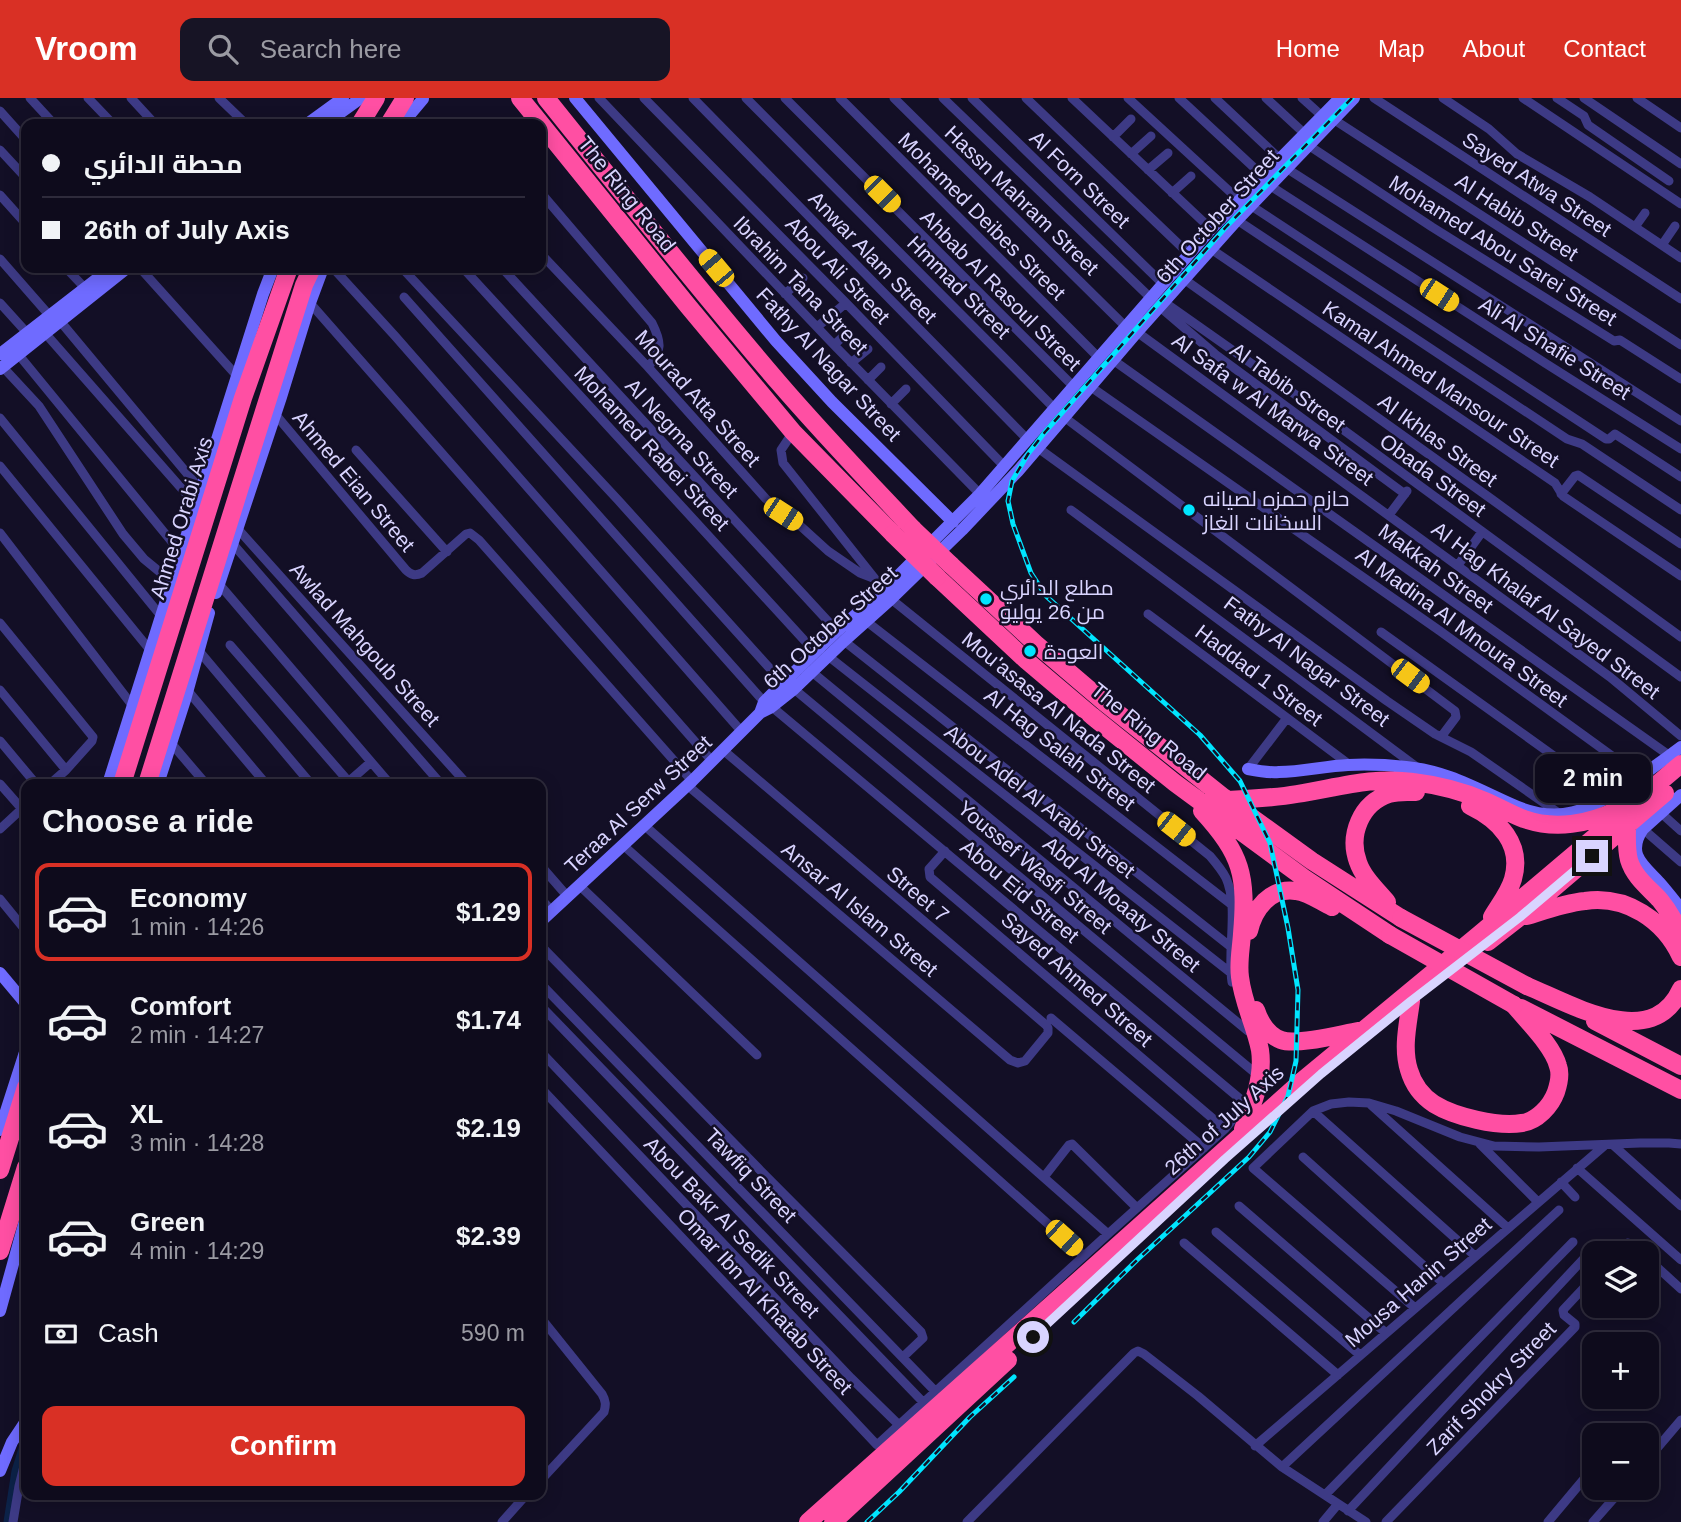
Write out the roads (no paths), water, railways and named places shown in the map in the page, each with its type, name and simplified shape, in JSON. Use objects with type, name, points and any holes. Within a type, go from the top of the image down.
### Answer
[{"type":"highway","points":[[363,119],[376,98]]},
{"type":"highway","points":[[392,119],[405,98]]},
{"type":"highway","name":"The Ring Road","points":[[520,98],[537,119]]},
{"type":"highway","name":"The Ring Road","points":[[546,98],[779,383],[913,529],[944,571],[1027,661],[1175,783],[1312,861],[1401,918],[1681,1066]]},
{"type":"highway","name":"The Ring Road","points":[[546,130],[793,432],[893,534],[1036,644],[1186,768],[1219,807],[1304,878],[1390,935],[1514,1005],[1681,1090]]},
{"type":"highway","name":"Ahmed Orabi Axis","points":[[124,779],[243,398],[287,273]]},
{"type":"highway","points":[[148,779],[310,273]]},
{"type":"highway","name":"26th of July Axis","points":[[808,1522],[897,1444],[1233,1132],[1481,933],[1634,804],[1676,760]]},
{"type":"highway","name":"26th of July Axis","points":[[833,1522],[1225,1159],[1321,1074],[1635,827],[1681,779]]},
{"type":"highway","points":[[1233,1132],[1252,1107],[1261,1066],[1260,1051],[1246,1007],[1240,975],[1244,898],[1241,872],[1219,807],[1384,780],[1436,785],[1461,792],[1525,819],[1550,825],[1591,820],[1634,804]]},
{"type":"highway","points":[[1401,918],[1366,877],[1354,851],[1354,836],[1358,822],[1377,800],[1404,791],[1456,800],[1488,815],[1502,827],[1511,843],[1515,861],[1513,879],[1506,895],[1481,933]]},
{"type":"highway","points":[[1635,827],[1627,849],[1632,868],[1674,919],[1681,934]]},
{"type":"highway","points":[[1362,1030],[1296,1041],[1281,1040],[1269,1032],[1259,1018],[1248,982],[1246,948],[1253,916],[1262,904],[1278,892],[1296,891],[1390,935]]},
{"type":"highway","points":[[1520,917],[1584,901],[1613,902],[1635,909],[1655,922],[1675,944],[1681,957]]},
{"type":"highway","points":[[1527,986],[1601,1017],[1628,1021],[1654,1018],[1667,1010],[1681,989]]},
{"type":"highway","points":[[1411,1001],[1406,1054],[1414,1082],[1423,1095],[1449,1111],[1474,1119],[1513,1124],[1524,1123],[1545,1110],[1554,1097],[1560,1075],[1553,1054],[1514,1005]]},
{"type":"highway","points":[[0,1170],[21,1103]]},
{"type":"highway","points":[[0,1251],[21,1183]]},
{"type":"street","points":[[30,98],[49,119]]},
{"type":"street","points":[[88,98],[108,119]]},
{"type":"street","points":[[131,98],[150,119]]},
{"type":"street","points":[[219,98],[242,119]]},
{"type":"street","points":[[333,119],[360,98]]},
{"type":"street","points":[[355,119],[376,98]]},
{"type":"street","points":[[394,98],[407,104],[423,98]]},
{"type":"street","points":[[406,119],[423,98]]},
{"type":"street","name":"Fathy Al Nagar Street","points":[[575,98],[776,341],[832,402],[953,522]]},
{"type":"street","name":"Ibrahim Tana Street","points":[[598,98],[980,494]]},
{"type":"street","name":"Abou Ali Street","points":[[644,98],[1005,467]]},
{"type":"street","name":"Anwar Alam Street","points":[[693,98],[1033,444],[1395,707],[1441,737],[1471,752],[1561,814]]},
{"type":"street","name":"Hmmad Street","points":[[746,98],[1059,413],[1455,711],[1456,717],[1441,737]]},
{"type":"street","name":"Ahbab Al Rasoul Street","points":[[785,98],[1074,387]]},
{"type":"street","name":"Mohamed Deibes Street","points":[[840,98],[1099,358]]},
{"type":"street","name":"Hassn Mahram Street","points":[[894,98],[1132,329]]},
{"type":"street","points":[[943,98],[1156,302]]},
{"type":"street","name":"Al Forn Street","points":[[972,98],[1163,284]]},
{"type":"street","points":[[1026,98],[1189,254]]},
{"type":"street","points":[[1072,98],[1211,229]]},
{"type":"street","points":[[1128,98],[1245,202],[1605,439],[1609,439],[1614,433],[1681,477]]},
{"type":"street","name":"Ali Al Shafie Street","points":[[1179,98],[1266,181],[1681,449]]},
{"type":"street","points":[[1215,98],[1283,163],[1681,421]]},
{"type":"street","name":"Mohamed Abou Sarei Street","points":[[1266,98],[1306,139],[1432,227],[1614,341],[1620,340],[1681,379]]},
{"type":"street","name":"Al Habib Street","points":[[1302,98],[1681,345]]},
{"type":"street","name":"6th October Street","points":[[1328,117],[1340,98]]},
{"type":"street","name":"6th October Street","points":[[1156,302],[1163,284],[1179,276],[1189,254],[1211,229],[1245,202],[1328,117],[1354,98]]},
{"type":"street","name":"Sayed Atwa Street","points":[[1374,98],[1681,299]]},
{"type":"street","points":[[1443,98],[1489,129],[1517,154],[1590,197],[1681,258]]},
{"type":"street","points":[[1522,98],[1681,204]]},
{"type":"street","points":[[1557,98],[1584,116],[1588,125],[1669,181]]},
{"type":"street","points":[[1584,98],[1681,164]]},
{"type":"street","points":[[1637,98],[1681,128]]},
{"type":"street","points":[[313,119],[336,100]]},
{"type":"street","points":[[0,111],[21,134]]},
{"type":"street","points":[[1113,137],[1131,118]]},
{"type":"street","points":[[1131,155],[1151,136]]},
{"type":"street","points":[[0,150],[21,173]]},
{"type":"street","points":[[1148,170],[1168,153]]},
{"type":"street","points":[[1172,193],[1191,176]]},
{"type":"street","points":[[0,195],[21,218]]},
{"type":"street","points":[[546,199],[652,323],[660,348],[648,367]]},
{"type":"street","name":"6th October Street","points":[[840,636],[866,621],[953,522],[1005,467],[1033,444],[1059,413],[1074,387],[1099,358],[1132,329],[1179,276],[1211,249],[1237,220],[1245,202]]},
{"type":"street","points":[[1635,227],[1645,213]]},
{"type":"street","points":[[1237,220],[1566,439],[1581,443],[1681,510]]},
{"type":"street","points":[[1662,245],[1675,226]]},
{"type":"street","name":"Kamal Ahmed Mansour Street","points":[[1211,249],[1555,483],[1561,494],[1681,576]]},
{"type":"street","points":[[0,259],[55,318],[201,489]]},
{"type":"street","name":"Mourad Atta Street","points":[[546,259],[648,367],[766,499],[828,551],[860,573],[874,578]]},
{"type":"street","points":[[71,273],[84,287]]},
{"type":"street","points":[[1,363],[46,333],[55,318],[84,287],[103,273]]},
{"type":"street","points":[[1,363],[27,334],[120,273]]},
{"type":"street","points":[[144,273],[237,376]]},
{"type":"street","points":[[110,779],[272,273]]},
{"type":"street","points":[[160,779],[232,543],[321,273]]},
{"type":"street","points":[[338,273],[395,335],[741,732]]},
{"type":"street","name":"Youssef Wasfi Street","points":[[407,273],[788,686],[1254,1072]]},
{"type":"street","name":"Mohamed Rabei Street","points":[[468,273],[822,654]]},
{"type":"street","name":"Al Negma Street","points":[[507,273],[840,636],[1231,947]]},
{"type":"street","name":"Al Ikhlas Street","points":[[1179,276],[1681,638]]},
{"type":"street","points":[[785,294],[803,278]]},
{"type":"street","name":"Abou Eid Street","points":[[404,297],[767,707],[945,851],[1245,1103]]},
{"type":"street","name":"Obada Street","points":[[1156,302],[1289,390],[1681,677]]},
{"type":"street","name":"Al Tabib Street","points":[[1156,302],[1215,354],[1405,494]]},
{"type":"street","points":[[0,303],[27,334]]},
{"type":"street","points":[[310,303],[712,761]]},
{"type":"street","points":[[817,327],[846,303]]},
{"type":"street","name":"6th October Street","points":[[1059,413],[1091,387],[1114,360],[1132,329]]},
{"type":"street","name":"Al Safa w Al Marwa Street","points":[[1132,329],[1389,515]]},
{"type":"street","points":[[834,345],[848,332]]},
{"type":"street","points":[[46,333],[196,505]]},
{"type":"street","points":[[851,363],[868,349]]},
{"type":"street","points":[[18,354],[181,553]]},
{"type":"street","name":"Makkah Street","points":[[1114,360],[1676,760]]},
{"type":"street","points":[[1,363],[39,406],[123,534],[144,559],[172,582]]},
{"type":"street","points":[[868,380],[881,368]]},
{"type":"street","name":"Al Madina Al Mnoura Street","points":[[1091,387],[1432,625],[1641,777]]},
{"type":"street","points":[[891,404],[906,389]]},
{"type":"street","name":"Ahmed Eian Street","points":[[275,414],[411,575],[422,573],[447,552]]},
{"type":"street","points":[[0,418],[161,616]]},
{"type":"street","name":"Mou'asasa Al Nada Street","points":[[793,432],[781,450],[783,463],[888,594],[1219,866],[1226,878],[1232,905],[1232,983],[1252,1044],[1252,1082],[1245,1103],[1233,1121],[1233,1132],[1204,1148],[877,1445]]},
{"type":"street","name":"6th October Street","points":[[767,707],[840,636],[962,530],[1018,471],[1033,444]]},
{"type":"street","points":[[356,450],[447,552]]},
{"type":"street","points":[[0,466],[150,650]]},
{"type":"street","points":[[1561,494],[1578,475],[1681,544]]},
{"type":"street","points":[[1389,515],[1414,482]]},
{"type":"street","name":"Fathy Al Nagar Street","points":[[1071,510],[1419,768]]},
{"type":"street","name":"Al Hag Khalaf Al Sayed Street","points":[[1389,515],[1610,677],[1681,736]]},
{"type":"street","name":"Awlad Mahgoub Street","points":[[237,528],[463,779]]},
{"type":"street","points":[[1458,565],[1482,532]]},
{"type":"street","points":[[0,533],[132,705]]},
{"type":"street","name":"Ansar Al Islam Street","points":[[447,552],[466,534],[470,533],[480,540],[690,783],[1010,1060]]},
{"type":"street","points":[[232,543],[437,779]]},
{"type":"street","points":[[219,584],[386,779]]},
{"type":"street","name":"Haddad 1 Street","points":[[1148,614],[1349,765]]},
{"type":"street","name":"Al Hag Salah Street","points":[[866,621],[1232,905]]},
{"type":"street","points":[[0,623],[92,735],[92,741],[56,779]]},
{"type":"street","points":[[1381,632],[1611,797]]},
{"type":"street","points":[[230,645],[345,779]]},
{"type":"street","points":[[199,651],[307,779]]},
{"type":"street","name":"6th October Street","points":[[788,686],[812,672],[822,654]]},
{"type":"street","name":"Abou Adel Al Arabi Street","points":[[822,654],[1231,973]]},
{"type":"street","name":"Abd Al Moaaty Street","points":[[812,672],[1248,1031]]},
{"type":"street","points":[[0,690],[66,770]]},
{"type":"street","points":[[188,691],[262,779]]},
{"type":"street","name":"Teraa Al Serw Street","points":[[546,916],[624,846],[767,707]]},
{"type":"street","points":[[1248,769],[1287,718]]},
{"type":"street","points":[[0,741],[32,779]]},
{"type":"street","points":[[171,743],[202,779]]},
{"type":"street","points":[[1248,769],[1279,772],[1349,765],[1419,768],[1459,779],[1529,811],[1561,814],[1580,812],[1596,806],[1641,777],[1676,760],[1681,747]]},
{"type":"street","name":"Street 7","points":[[723,750],[1048,1028],[1048,1033],[1025,1061],[1018,1063],[1010,1060]]},
{"type":"street","points":[[352,779],[371,762]]},
{"type":"street","points":[[0,784],[21,804]]},
{"type":"street","points":[[1635,827],[1661,813],[1681,794]]},
{"type":"street","points":[[0,828],[21,810]]},
{"type":"street","points":[[1661,813],[1681,831]]},
{"type":"street","points":[[645,825],[1108,1234]]},
{"type":"street","points":[[1635,827],[1681,862]]},
{"type":"street","points":[[1635,827],[1639,860],[1681,909]]},
{"type":"street","points":[[624,846],[1084,1256]]},
{"type":"street","name":"Sayed Ahmed Street","points":[[945,851],[929,869],[930,877],[1233,1132]]},
{"type":"street","points":[[546,872],[568,897]]},
{"type":"street","points":[[580,886],[758,1055]]},
{"type":"street","points":[[0,899],[21,925]]},
{"type":"street","points":[[546,904],[552,911]]},
{"type":"street","points":[[546,951],[923,1334],[922,1341],[903,1357]]},
{"type":"street","points":[[0,974],[21,998]]},
{"type":"street","name":"Tawfiq Street","points":[[546,989],[935,1391]]},
{"type":"street","points":[[546,1011],[923,1402]]},
{"type":"street","points":[[1051,1018],[1204,1148]]},
{"type":"street","name":"Abou Bakr Al Sedik Street","points":[[546,1057],[899,1425]]},
{"type":"street","points":[[0,1130],[21,1065]]},
{"type":"street","name":"Omar Ibn Al Khatab Street","points":[[546,1093],[877,1445]]},
{"type":"street","points":[[1369,1103],[1508,1228]]},
{"type":"street","points":[[1415,1308],[1253,1168],[1313,1111],[1331,1104],[1369,1103],[1479,1142],[1511,1147],[1681,1144]]},
{"type":"street","points":[[1313,1111],[1475,1256]]},
{"type":"street","points":[[1479,1142],[1538,1202]]},
{"type":"street","points":[[1669,1143],[1681,1153]]},
{"type":"street","points":[[1044,1177],[1072,1144],[1137,1208]]},
{"type":"street","points":[[1609,1146],[1681,1206]]},
{"type":"street","name":"Mousa Hanin Street","points":[[1255,1446],[1577,1168],[1609,1146]]},
{"type":"street","points":[[1303,1157],[1443,1283]]},
{"type":"street","points":[[1577,1168],[1681,1260]]},
{"type":"street","points":[[1561,1182],[1575,1197]]},
{"type":"street","points":[[1239,1206],[1386,1333]]},
{"type":"street","points":[[1282,1467],[1559,1210]]},
{"type":"street","points":[[1216,1232],[1360,1355]]},
{"type":"street","points":[[0,1311],[21,1235]]},
{"type":"street","points":[[1325,1495],[1573,1242]]},
{"type":"street","points":[[1184,1243],[1338,1375]]},
{"type":"street","points":[[1348,1511],[1582,1260]]},
{"type":"street","points":[[1659,1269],[1681,1289]]},
{"type":"street","name":"Zarif Shokry Street","points":[[1386,1522],[1574,1328],[1575,1324],[1564,1315],[1563,1310],[1582,1290]]},
{"type":"street","points":[[546,1324],[602,1394],[606,1405],[604,1412],[546,1475]]},
{"type":"street","points":[[967,1522],[1138,1351],[1198,1396],[1282,1467],[1366,1522]]},
{"type":"street","points":[[1659,1446],[1681,1419]]},
{"type":"street","points":[[0,1472],[12,1442],[21,1428]]},
{"type":"street","points":[[13,1522],[21,1478]]},
{"type":"street","points":[[1548,1522],[1582,1482]]},
{"type":"street","points":[[502,1522],[522,1500]]},
{"type":"street","points":[[1594,1522],[1613,1500]]},
{"type":"street","points":[[1323,1522],[1338,1504]]},
{"type":"waterway","points":[[8,1522],[21,1455]]},
{"type":"railway","points":[[1074,1322],[1249,1157],[1270,1132],[1288,1096],[1296,1061],[1298,990],[1270,843],[1240,781],[1200,735],[1046,596],[1031,573],[1013,524],[1008,501],[1012,481],[1045,432],[1226,227],[1352,98]]},
{"type":"railway","points":[[867,1522],[970,1417],[1014,1377]]},
{"type":"place","name":"حازم حمزه لصيانه السخانات الغاز","points":[[1189,510]]},
{"type":"place","name":"مطلع الدائري من 26 يوليو","points":[[986,599]]},
{"type":"place","name":"العودة","points":[[1030,651]]}]
